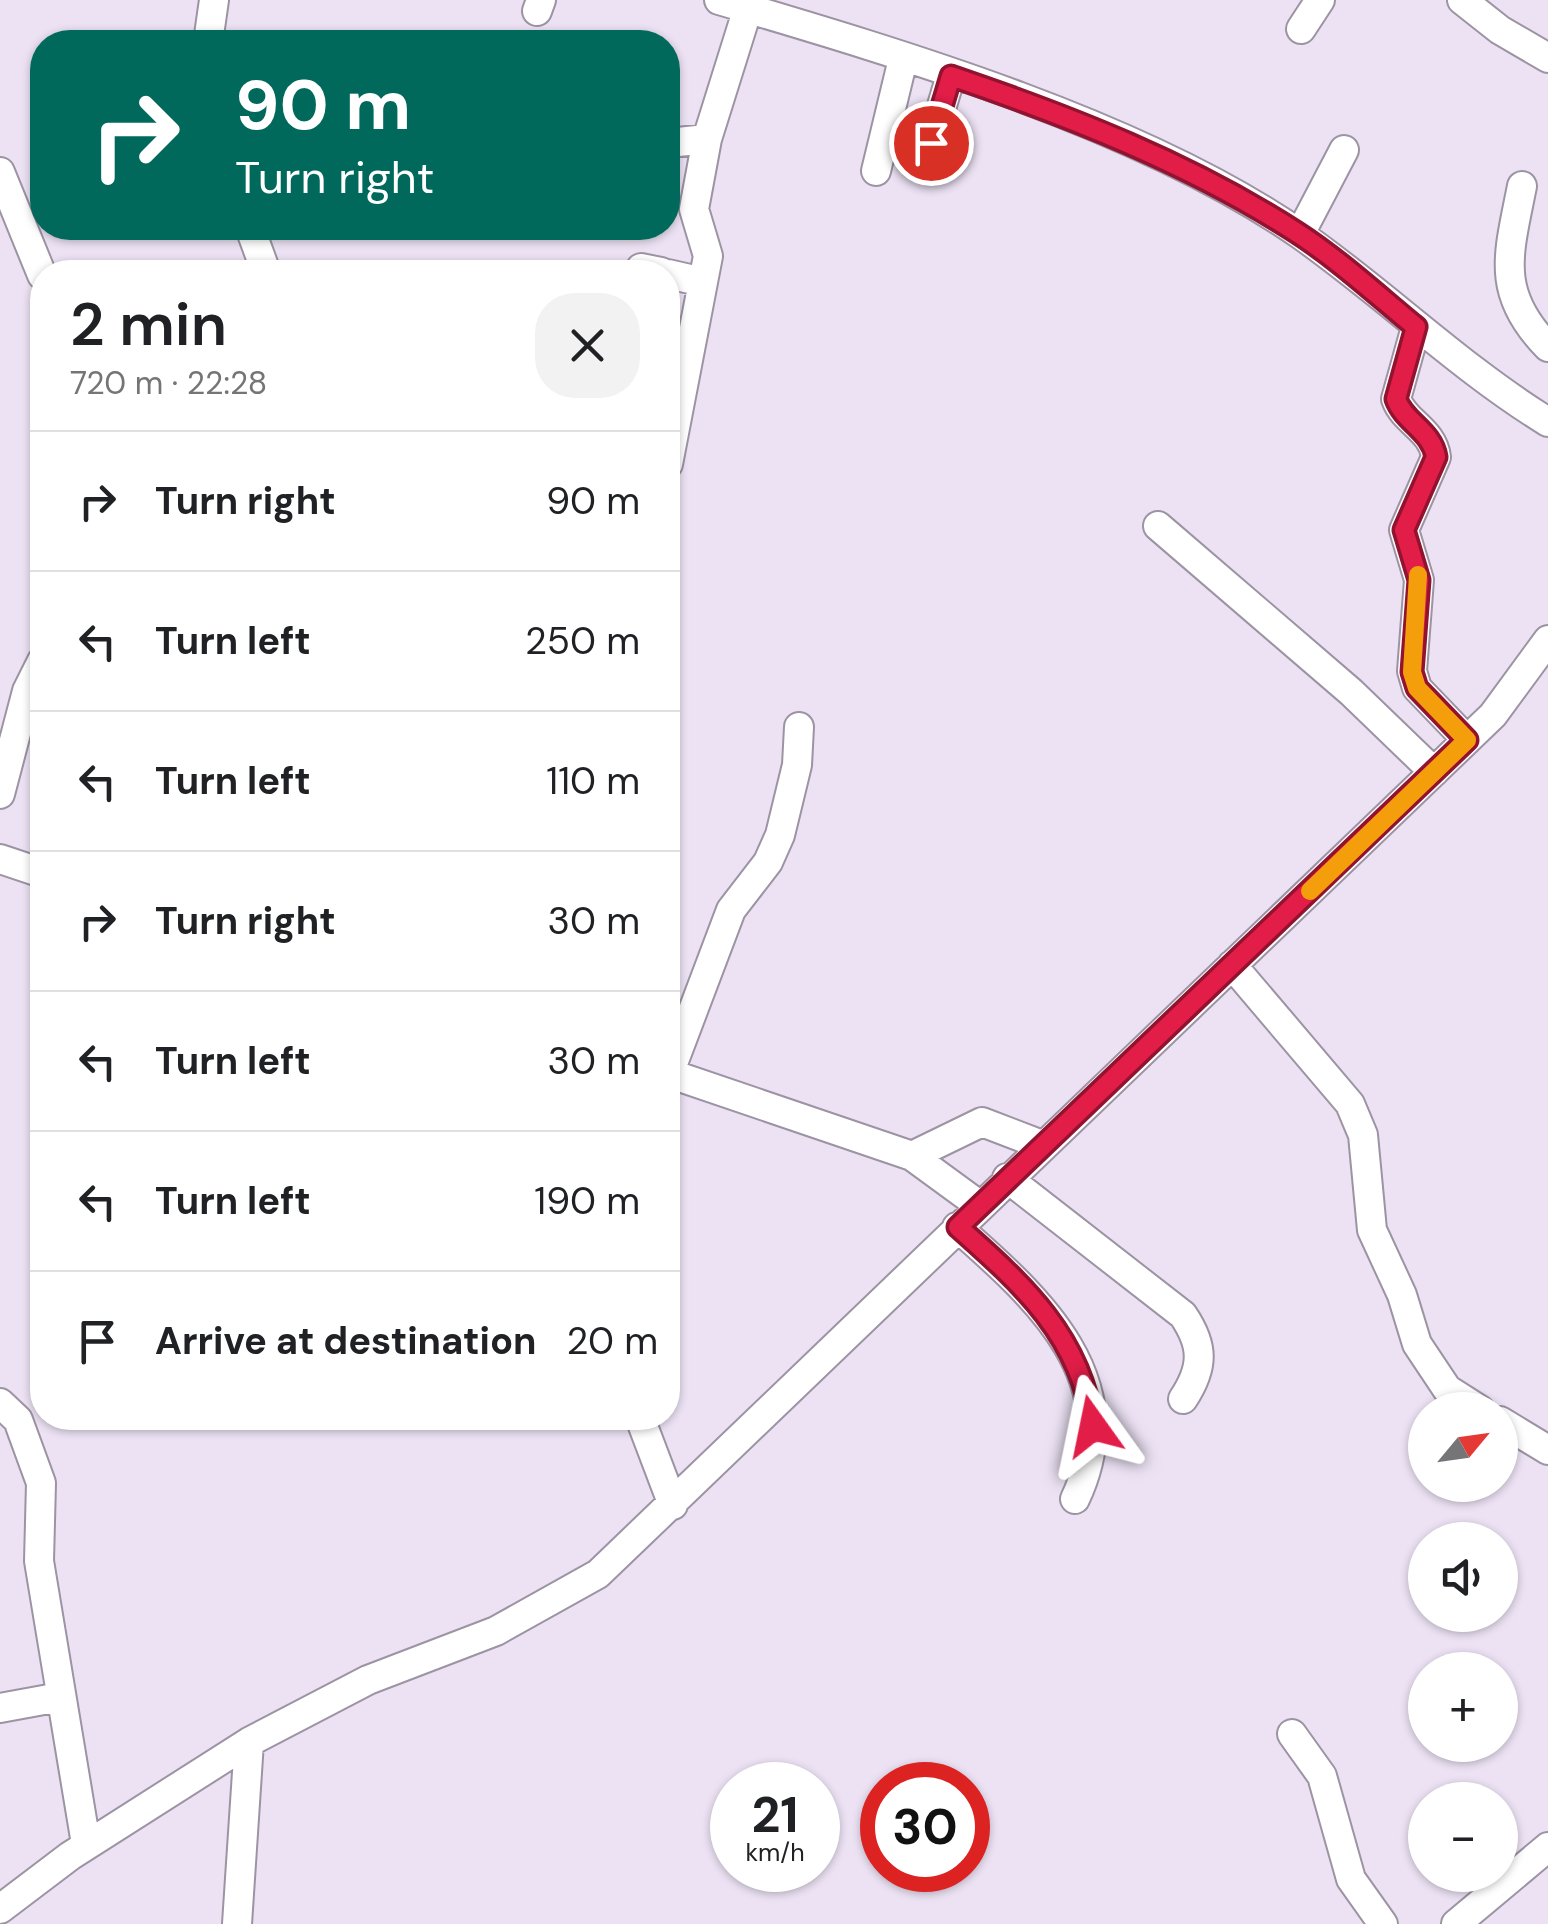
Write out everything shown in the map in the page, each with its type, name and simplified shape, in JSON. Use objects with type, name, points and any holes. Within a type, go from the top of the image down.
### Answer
[{"type":"street","points":[[210,30],[214,0]]},
{"type":"street","points":[[720,0],[762,8],[1062,115],[1146,151],[1300,234],[1416,327],[1548,422]]},
{"type":"street","points":[[1301,29],[1320,0]]},
{"type":"street","points":[[1462,0],[1500,30],[1548,58]]},
{"type":"street","points":[[680,402],[707,243],[681,220],[707,139],[762,8]]},
{"type":"street","points":[[876,171],[903,59]]},
{"type":"street","points":[[931,143],[951,76]]},
{"type":"street","points":[[680,141],[707,139]]},
{"type":"street","points":[[1300,234],[1344,150]]},
{"type":"street","points":[[0,172],[36,260]]},
{"type":"street","points":[[1522,186],[1507,275],[1534,332],[1548,348]]},
{"type":"street","points":[[680,277],[703,282]]},
{"type":"street","points":[[1416,327],[1396,399],[1398,407],[1430,438],[1436,457],[1404,530],[1419,580],[1412,672],[1417,688],[1467,740]]},
{"type":"street","points":[[1158,526],[1351,692],[1434,772]]},
{"type":"street","points":[[0,1909],[86,1844],[249,1742],[368,1680],[496,1631],[598,1574],[1493,715],[1548,640]]},
{"type":"street","points":[[0,794],[30,683]]},
{"type":"street","points":[[680,1043],[731,910],[768,862],[780,835],[798,765],[798,727]]},
{"type":"street","points":[[0,859],[30,869]]},
{"type":"street","points":[[1232,965],[1350,1104],[1363,1136],[1372,1230],[1402,1295],[1417,1344],[1450,1392]]},
{"type":"street","points":[[680,1078],[912,1156],[979,1205]]},
{"type":"street","points":[[912,1156],[982,1122],[1042,1145]]},
{"type":"street","points":[[1008,1178],[1183,1315],[1196,1335],[1202,1357],[1196,1379],[1183,1398]]},
{"type":"street","points":[[958,1227],[1025,1286],[1079,1366],[1093,1426],[1092,1456],[1075,1499]]},
{"type":"street","points":[[0,1403],[18,1420],[41,1483],[39,1561],[86,1844]]},
{"type":"street","points":[[645,1430],[673,1505]]},
{"type":"street","points":[[1518,1432],[1548,1450]]},
{"type":"street","points":[[0,1708],[60,1697]]},
{"type":"street","points":[[1292,1734],[1322,1776],[1351,1879],[1382,1924]]},
{"type":"street","points":[[237,1924],[249,1742]]},
{"type":"street","points":[[1456,1924],[1548,1846]]},
{"type":"slow traffic","points":[[1310,891],[1467,740],[1428,702],[1417,688],[1412,672],[1418,575]]},
{"type":"route","points":[[931,143],[951,76],[1062,115],[1146,151],[1230,192],[1300,234],[1416,327],[1395,390],[1396,399],[1398,407],[1430,438],[1436,457],[1404,530],[1419,580],[1412,672],[1417,688],[1428,702],[1467,740],[958,1227],[1025,1286],[1065,1339],[1089,1396],[1093,1426]]}]
